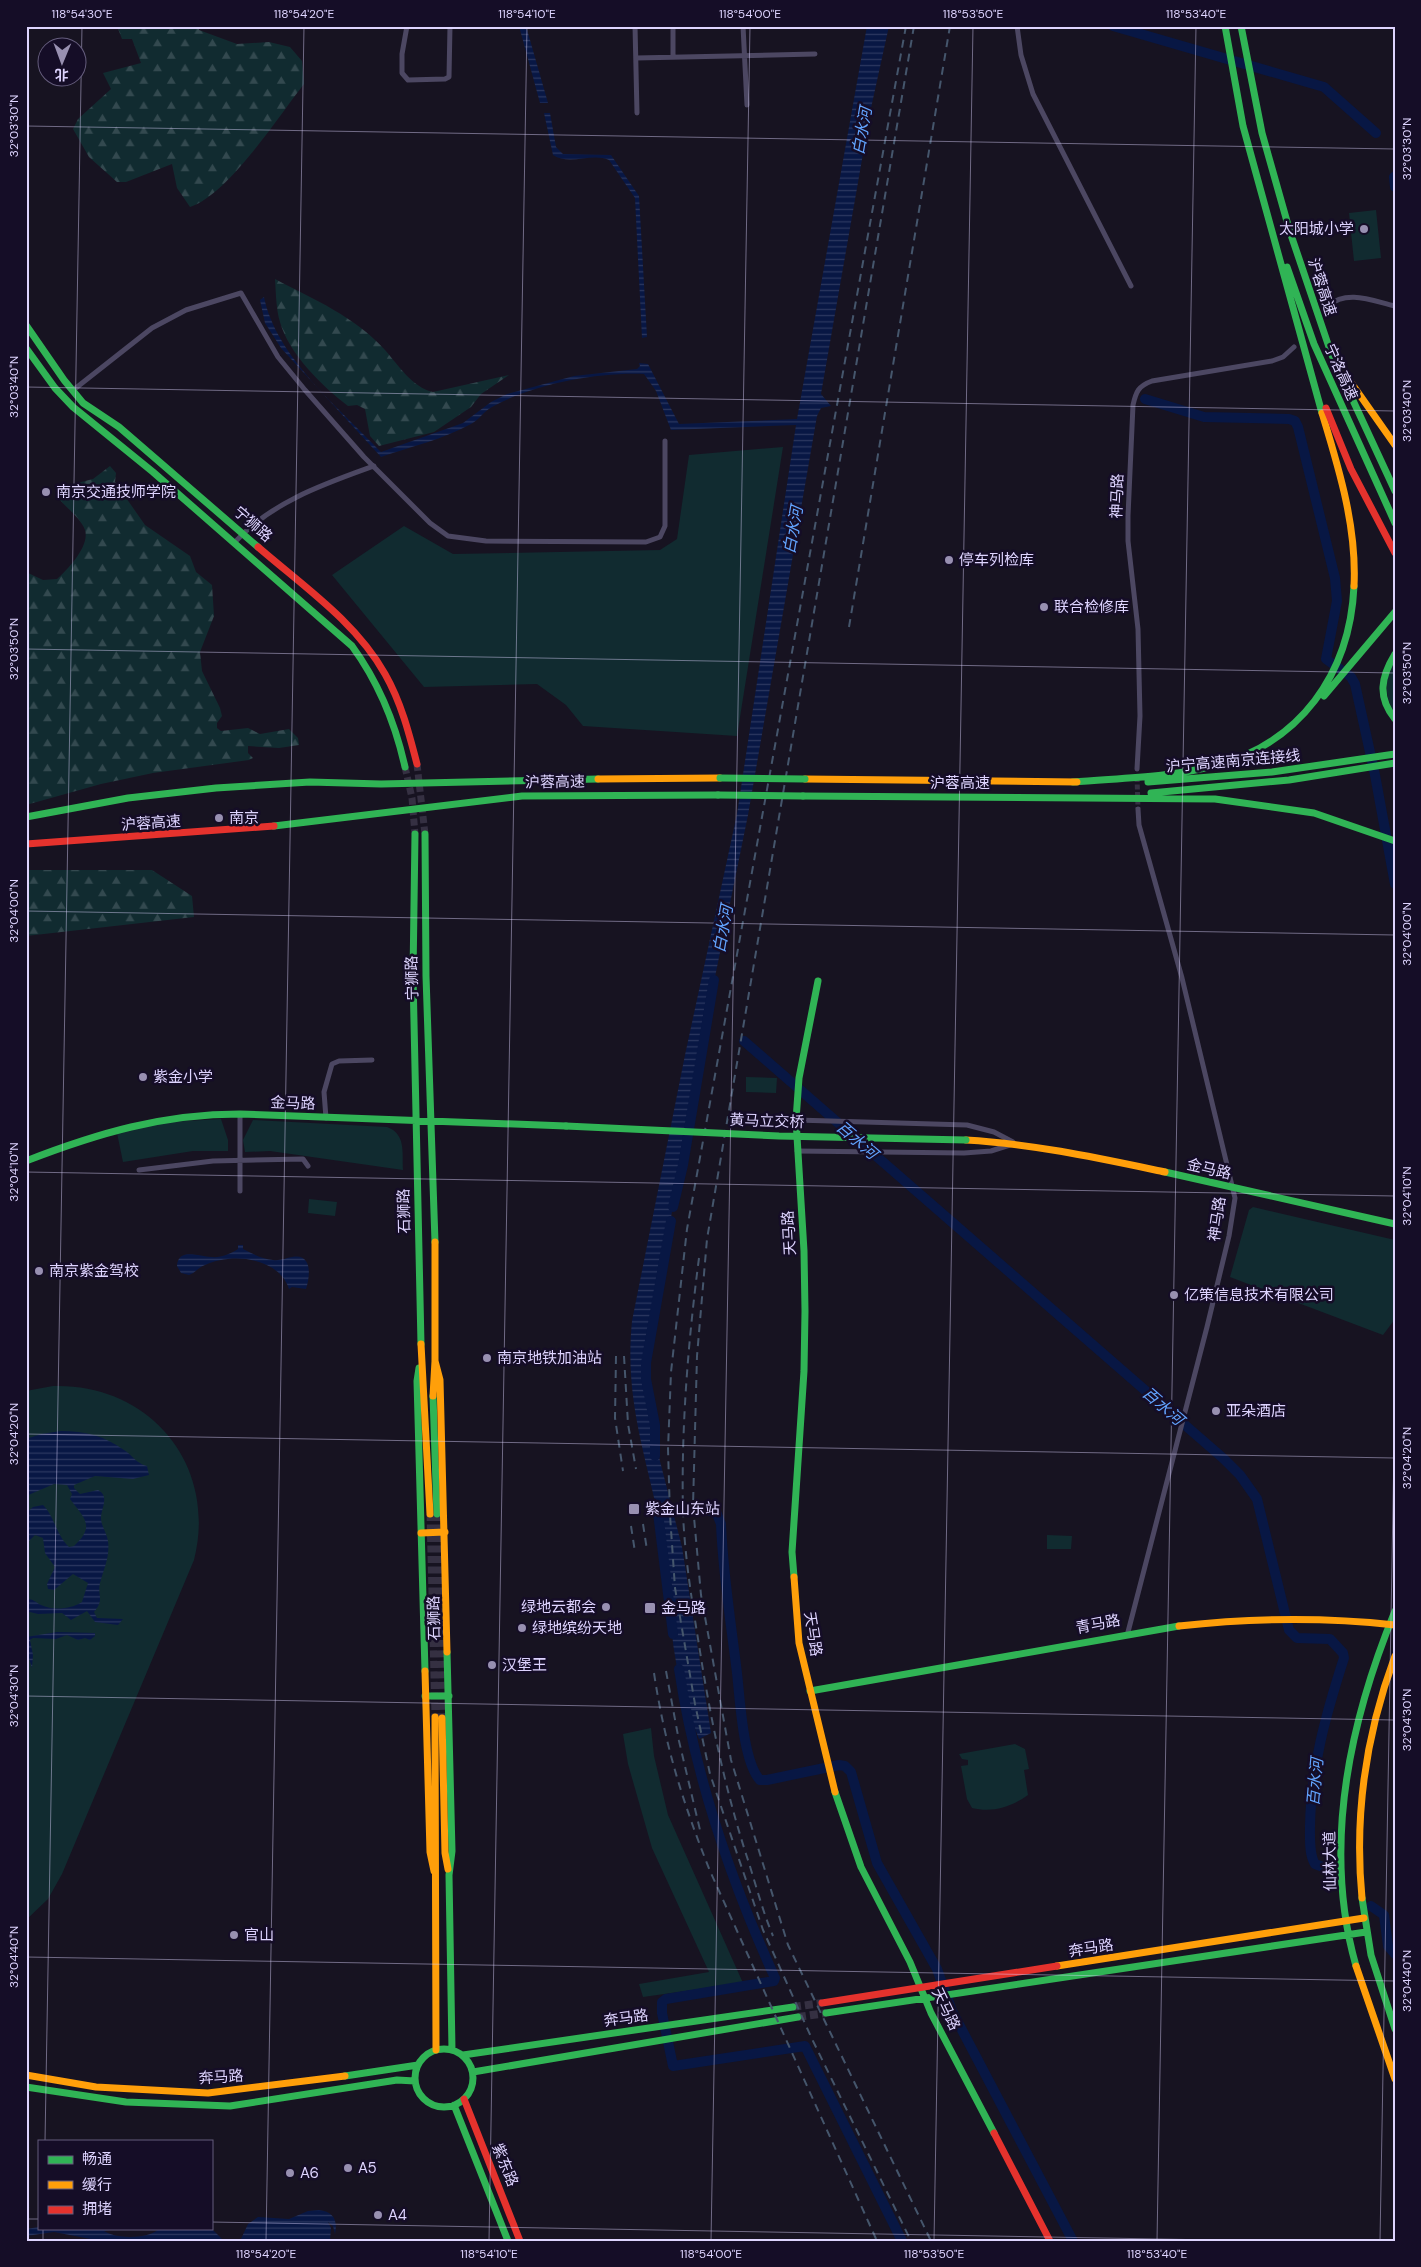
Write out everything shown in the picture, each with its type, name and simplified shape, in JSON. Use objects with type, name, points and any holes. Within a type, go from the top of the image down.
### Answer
[{"type":"main road","points":[[1225,26],[1243,126],[1272,227],[1302,347],[1337,469],[1350,530],[1354,573],[1353,604],[1349,630],[1331,677],[1309,711]]},
{"type":"main road","name":"沪蓉高速","points":[[1241,26],[1246,58],[1275,184],[1325,337],[1348,394],[1394,489]]},
{"type":"main road","name":"宁洛高速","points":[[1272,227],[1314,344],[1395,523]]},
{"type":"main road","name":"宁狮路","points":[[26,325],[29,334],[72,391],[99,415],[114,422],[315,595],[363,641],[379,663],[395,693],[406,721],[417,764]]},
{"type":"main road","points":[[1325,337],[1355,391],[1395,446]]},
{"type":"main road","points":[[1302,347],[1348,460],[1395,553]]},
{"type":"main road","name":"宁狮路","points":[[26,348],[55,388],[73,406],[153,472],[333,628],[367,666],[386,699],[397,731],[405,767]]},
{"type":"main road","points":[[1073,782],[1186,773],[1213,767],[1258,749],[1277,738],[1309,711],[1338,681],[1367,642],[1395,612]]},
{"type":"main road","points":[[1395,654],[1384,673],[1381,691],[1386,708],[1395,718]]},
{"type":"main road","name":"沪宁高速南京连接线","points":[[1073,782],[1132,783],[1213,778],[1317,767],[1395,754]]},
{"type":"main road","name":"沪宁高速南京连接线","points":[[1086,798],[1214,788],[1395,763]]},
{"type":"main road","name":"沪蓉高速","points":[[26,816],[128,798],[216,788],[310,782],[381,784],[522,779],[720,778],[1073,782]]},
{"type":"main road","name":"沪蓉高速","points":[[26,844],[267,827],[522,796],[718,795],[1086,798]]},
{"type":"main road","points":[[1086,798],[1174,798],[1255,803],[1314,813],[1393,840]]},
{"type":"main road","name":"宁狮路","points":[[414,834],[413,976],[417,1120]]},
{"type":"main road","name":"宁狮路","points":[[425,834],[430,1121]]},
{"type":"main road","name":"天马路","points":[[818,980],[799,1078],[796,1120],[804,1251],[804,1371],[792,1552],[799,1643],[830,1775],[841,1813],[861,1867],[926,1999],[1050,2241]]},
{"type":"main road","name":"金马路","points":[[26,1161],[66,1145],[148,1121],[191,1115],[240,1114],[566,1126]]},
{"type":"main road","name":"石狮路","points":[[417,1120],[421,1361],[433,1514],[432,1380],[435,1361],[435,1249],[430,1121]]},
{"type":"main road","name":"黄马立交桥","points":[[566,1126],[779,1136],[966,1140]]},
{"type":"main road","name":"金马路","points":[[966,1140],[1016,1143],[1078,1153],[1395,1224]]},
{"type":"main road","name":"石狮路","points":[[421,1361],[417,1381],[425,1696],[430,1852],[434,1871]]},
{"type":"main road","name":"石狮路","points":[[435,1361],[440,1380],[446,1532],[452,1851],[449,1875],[452,2050]]},
{"type":"main road","points":[[421,1533],[446,1532]]},
{"type":"main road","name":"仙林大道","points":[[1395,1611],[1392,1624],[1370,1673],[1352,1738],[1347,1776],[1342,1858],[1348,1935],[1369,2011],[1395,2080]]},
{"type":"main road","name":"青马路","points":[[810,1691],[1128,1632],[1221,1621],[1291,1618],[1392,1624]]},
{"type":"main road","name":"仙林大道","points":[[1395,1656],[1386,1679],[1367,1756],[1360,1809],[1360,1855],[1366,1932],[1379,1985],[1395,2029]]},
{"type":"main road","points":[[1370,1673],[1386,1679]]},
{"type":"main road","points":[[425,1696],[449,1696]]},
{"type":"main road","name":"石狮路","points":[[436,2050],[434,1871],[436,1853],[438,1718],[444,1853],[449,1875]]},
{"type":"main road","name":"奔马路","points":[[822,2003],[1364,1918]]},
{"type":"main road","name":"奔马路","points":[[826,2013],[1366,1932]]},
{"type":"main road","name":"奔马路","points":[[463,2056],[793,2007]]},
{"type":"main road","name":"奔马路","points":[[473,2072],[553,2060],[606,2048],[798,2017]]},
{"type":"main road","points":[[436,2050],[452,2050],[463,2056],[470,2064],[473,2072],[473,2083],[464,2099],[454,2105],[439,2106],[425,2100],[419,2092],[415,2081],[418,2065],[429,2053],[436,2050]]},
{"type":"main road","name":"奔马路","points":[[26,2075],[96,2087],[208,2094],[286,2085],[418,2065]]},
{"type":"main road","name":"奔马路","points":[[26,2088],[126,2102],[230,2106],[397,2080],[415,2081]]},
{"type":"main road","name":"紫东路","points":[[464,2099],[520,2241]]},
{"type":"main road","name":"紫东路","points":[[454,2105],[508,2241]]},
{"type":"street","points":[[407,26],[402,54],[402,73],[408,80],[445,79],[449,77],[450,26]]},
{"type":"street","points":[[635,26],[637,113]]},
{"type":"street","points":[[673,26],[674,57]]},
{"type":"street","points":[[743,26],[747,105]]},
{"type":"street","points":[[1017,26],[1021,55],[1033,94],[1131,286]]},
{"type":"street","points":[[636,58],[815,54]]},
{"type":"street","points":[[72,391],[152,328],[186,310],[241,293],[278,357],[374,466],[430,523],[448,536],[486,542],[646,542],[660,537],[665,526],[665,441]]},
{"type":"street","points":[[1328,306],[1335,299],[1348,296],[1395,306]]},
{"type":"street","name":"神马路","points":[[1137,769],[1140,716],[1138,629],[1128,542],[1133,405],[1136,391],[1142,385],[1152,381],[1272,361],[1283,357],[1294,347]]},
{"type":"street","points":[[234,543],[243,533],[297,495],[374,466]]},
{"type":"street","name":"神马路","points":[[1128,1632],[1229,1236],[1234,1207],[1233,1188],[1226,1169],[1182,978],[1139,825],[1138,809]]},
{"type":"street","points":[[326,1118],[324,1092],[332,1064],[339,1061],[372,1060]]},
{"type":"street","points":[[240,1114],[240,1191]]},
{"type":"street","name":"金马路","points":[[796,1120],[967,1124],[994,1132],[1016,1143]]},
{"type":"street","name":"金马路","points":[[797,1151],[964,1153],[991,1151],[1016,1143]]},
{"type":"street","points":[[138,1170],[240,1159],[303,1160],[308,1166]]},
{"type":"green space","points":[[117,26],[199,26],[199,30],[237,44],[269,42],[290,47],[302,61],[304,84],[236,172],[205,200],[190,207],[177,188],[172,164],[126,182],[117,182],[89,157],[73,129],[78,119],[111,89],[103,73],[141,63],[132,39],[122,39]]},
{"type":"green space","points":[[1376,210],[1381,258],[1354,261],[1349,213]]},
{"type":"green space","points":[[275,279],[347,318],[373,338],[412,381],[425,389],[433,392],[509,375],[481,394],[471,407],[434,432],[379,446],[370,436],[365,409],[357,405],[348,406],[338,398],[317,379],[291,346],[284,334],[279,317]]},
{"type":"green space","points":[[783,447],[737,736],[583,726],[566,705],[537,684],[424,687],[332,575],[404,526],[453,554],[660,550],[677,539],[689,455]]},
{"type":"green space","points":[[110,466],[116,473],[115,482],[145,525],[190,556],[196,572],[212,585],[214,616],[200,652],[202,671],[222,716],[217,723],[217,728],[221,731],[248,728],[260,734],[289,729],[298,738],[299,745],[279,748],[248,746],[248,753],[253,758],[249,760],[153,773],[101,784],[26,805],[26,572],[43,580],[57,579],[77,557],[84,543],[85,530],[77,518],[60,500],[73,484],[93,479]]},
{"type":"green space","points":[[1395,662],[1395,713],[1387,694],[1387,681]]},
{"type":"green space","points":[[26,870],[152,870],[192,896],[194,917],[26,936]]},
{"type":"green space","points":[[746,1077],[777,1078],[776,1093],[746,1092]]},
{"type":"green space","points":[[221,1119],[228,1140],[228,1151],[193,1151],[123,1162],[117,1133],[150,1123]]},
{"type":"green space","points":[[253,1120],[387,1127],[397,1134],[402,1144],[403,1170],[270,1151],[245,1152],[243,1140]]},
{"type":"green space","points":[[309,1199],[337,1202],[335,1216],[308,1213]]},
{"type":"green space","points":[[1253,1207],[1395,1240],[1395,1319],[1383,1335],[1230,1277],[1249,1210]]},
{"type":"green space","points":[[53,1386],[88,1389],[119,1399],[147,1415],[169,1436],[186,1462],[196,1492],[199,1525],[194,1560],[62,1874],[48,1899],[26,1920],[26,1391]]},
{"type":"green space","points":[[1047,1535],[1072,1536],[1071,1549],[1047,1549]]},
{"type":"green space","points":[[651,1728],[654,1756],[668,1815],[743,1983],[643,1997],[639,1984],[709,1972],[652,1848],[628,1764],[623,1734]]},
{"type":"green space","points":[[1015,1744],[1025,1749],[1029,1769],[1024,1770],[1028,1795],[1002,1808],[987,1810],[972,1808],[967,1799],[961,1766],[968,1765],[968,1760],[962,1759],[959,1754]]},
{"type":"water","points":[[519,26],[526,26],[548,103],[540,103]]},
{"type":"water","name":"白水河","points":[[867,26],[889,26],[871,108],[821,394],[831,406],[821,408],[817,416],[748,815],[705,1026],[646,1358],[647,1397],[652,1430],[682,1547],[711,1733],[699,1739],[680,1682],[676,1662],[665,1550],[638,1429],[631,1378],[632,1321],[685,1055],[737,814],[796,425],[671,430],[656,391],[644,374],[607,375],[566,381],[527,392],[492,407],[474,422],[461,429],[381,457],[281,348],[265,323],[260,300],[264,297],[271,319],[295,361],[329,400],[381,452],[463,423],[491,402],[507,394],[574,376],[637,369],[640,366],[639,363],[648,364],[679,424],[797,419]]},
{"type":"water","points":[[544,113],[550,113],[556,147],[563,154],[611,155],[639,196],[647,337],[642,338],[635,198],[609,160],[595,157],[567,159],[553,155]]},
{"type":"water","points":[[238,1245],[243,1245],[243,1249],[269,1259],[278,1260],[299,1257],[304,1259],[307,1262],[309,1273],[306,1289],[292,1287],[289,1289],[284,1279],[276,1270],[254,1260],[229,1259],[216,1261],[203,1266],[189,1275],[181,1273],[177,1266],[178,1260],[185,1255],[222,1256],[238,1249]]},
{"type":"water","points":[[61,1431],[86,1433],[102,1438],[117,1445],[137,1461],[147,1466],[149,1475],[133,1479],[95,1476],[74,1485],[74,1488],[80,1494],[98,1490],[104,1496],[101,1518],[107,1538],[108,1552],[99,1587],[100,1601],[94,1612],[97,1618],[123,1619],[118,1625],[95,1622],[87,1611],[71,1620],[62,1613],[38,1614],[30,1612],[26,1614],[26,1599],[51,1608],[68,1608],[82,1602],[88,1583],[73,1574],[54,1590],[48,1589],[47,1584],[55,1567],[45,1553],[43,1538],[35,1535],[26,1544],[26,1513],[33,1507],[43,1505],[61,1537],[69,1547],[74,1546],[85,1533],[86,1522],[70,1499],[72,1494],[67,1485],[54,1484],[26,1496],[26,1439],[41,1434]]},
{"type":"water","points":[[57,1632],[95,1633],[95,1636],[90,1640],[85,1638],[78,1640],[67,1635],[56,1639],[33,1638],[30,1640],[33,1655],[32,1668],[27,1652],[26,1637]]},
{"type":"water","points":[[319,2210],[328,2212],[335,2220],[335,2234],[333,2226],[328,2222],[331,2228],[330,2241],[240,2241],[248,2224],[258,2217],[289,2219],[308,2211]]},
{"type":"water","points":[[38,2227],[38,2230],[109,2230],[104,2231],[109,2234],[131,2237],[146,2235],[158,2230],[212,2229],[224,2241],[101,2241],[54,2232],[26,2236],[26,2229]]},
{"type":"waterway","points":[[1113,26],[1324,87],[1376,133]]},
{"type":"waterway","points":[[1394,177],[1395,187]]},
{"type":"waterway","points":[[1145,399],[1204,417],[1289,419],[1295,421],[1335,578],[1337,601],[1326,659],[1351,677],[1355,684],[1375,775],[1395,884]]},
{"type":"waterway","points":[[673,1207],[683,1165],[714,980]]},
{"type":"waterway","name":"百水河","points":[[744,1041],[1224,1459],[1240,1475],[1257,1499],[1289,1630],[1297,1638],[1330,1639],[1343,1653],[1344,1658],[1331,1700],[1316,1762],[1313,1783],[1310,1841],[1315,1864],[1323,1867]]},
{"type":"waterway","points":[[655,1456],[655,1425],[646,1379],[646,1363],[671,1221]]},
{"type":"waterway","points":[[657,1505],[673,1634]]},
{"type":"waterway","points":[[705,1509],[717,1514],[721,1524],[725,1580],[743,1730],[754,1771],[760,1780],[839,1765],[845,1766],[851,1772],[877,1863],[937,1969],[952,2011],[1073,2241]]},
{"type":"waterway","points":[[679,1669],[694,1748],[716,1826],[743,1903],[775,1978],[774,1981],[666,1999],[662,2002],[662,2013],[673,2066],[805,2046],[902,2241]]},
{"type":"waterway","name":"百水河","points":[[1371,1906],[1384,1915],[1388,1946],[1395,1954]]},
{"type":"tunnel","points":[[417,764],[425,834]]},
{"type":"tunnel","points":[[405,767],[412,798],[415,834]]},
{"type":"tunnel","points":[[1137,777],[1138,809]]},
{"type":"tunnel","points":[[430,1514],[435,1717]]},
{"type":"tunnel","points":[[437,1514],[442,1718]]},
{"type":"tunnel","points":[[793,2007],[822,2003]]},
{"type":"tunnel","points":[[798,2017],[826,2013]]},
{"type":"railway","points":[[906,26],[687,1229],[671,1372],[668,1449],[675,1588],[695,1704],[710,1774],[763,1930],[812,2039],[911,2241]]},
{"type":"railway","points":[[914,26],[707,1239],[697,1356],[693,1506],[701,1595],[731,1760],[788,1945],[931,2241]]},
{"type":"railway","points":[[849,627],[950,26]]},
{"type":"railway","points":[[699,1258],[684,1418],[683,1514],[687,1563],[718,1750],[738,1828],[773,1936]]},
{"type":"railway","points":[[616,1356],[615,1418],[623,1471]]},
{"type":"railway","points":[[624,1356],[628,1424],[636,1469]]},
{"type":"railway","points":[[643,1524],[647,1550]]},
{"type":"railway","points":[[631,1526],[635,1552]]},
{"type":"railway","points":[[666,1671],[679,1741],[700,1830]]},
{"type":"railway","points":[[654,1673],[669,1750],[691,1822],[710,1871],[877,2241]]},
{"type":"traffic: fast","points":[[1225,26],[1243,126],[1322,413]]},
{"type":"traffic: fast","points":[[1241,26],[1262,133],[1290,232],[1331,353],[1395,491]]},
{"type":"traffic: fast","points":[[1287,267],[1314,344],[1395,523]]},
{"type":"traffic: fast","points":[[26,325],[64,380],[83,403],[119,427],[258,547]]},
{"type":"traffic: fast","points":[[26,348],[55,388],[73,407],[153,472],[352,646],[370,674],[385,704],[405,767]]},
{"type":"traffic: fast","points":[[1073,782],[1161,775],[1196,770],[1244,756],[1271,741],[1295,723],[1315,701],[1331,676],[1343,648],[1350,618],[1354,586]]},
{"type":"traffic: fast","points":[[1324,696],[1395,612]]},
{"type":"traffic: fast","points":[[1395,654],[1390,662],[1383,687],[1385,703],[1395,719]]},
{"type":"traffic: fast","points":[[1148,782],[1272,772],[1395,754]]},
{"type":"traffic: fast","points":[[1151,793],[1289,780],[1395,763]]},
{"type":"traffic: fast","points":[[720,778],[805,779]]},
{"type":"traffic: fast","points":[[26,817],[128,798],[216,788],[310,782],[381,784],[598,779]]},
{"type":"traffic: fast","points":[[274,826],[522,796],[718,795]]},
{"type":"traffic: fast","points":[[718,795],[803,796]]},
{"type":"traffic: fast","points":[[803,796],[1215,799],[1314,813],[1395,841]]},
{"type":"traffic: fast","points":[[415,834],[413,976],[421,1344]]},
{"type":"traffic: fast","points":[[425,834],[426,976],[435,1242]]},
{"type":"traffic: fast","points":[[794,1577],[792,1552],[804,1371],[805,1311],[804,1251],[796,1120],[799,1078],[818,981]]},
{"type":"traffic: fast","points":[[26,1161],[79,1142],[131,1127],[157,1121],[212,1115],[240,1114],[566,1126]]},
{"type":"traffic: fast","points":[[566,1126],[779,1136],[966,1140]]},
{"type":"traffic: fast","points":[[1165,1172],[1395,1224]]},
{"type":"traffic: fast","points":[[419,1368],[417,1381],[425,1671]]},
{"type":"traffic: fast","points":[[433,1396],[437,1514]]},
{"type":"traffic: fast","points":[[1356,1966],[1346,1921],[1341,1876],[1341,1831],[1353,1741],[1365,1697],[1395,1611]]},
{"type":"traffic: fast","points":[[810,1691],[1179,1626]]},
{"type":"traffic: fast","points":[[447,1652],[452,1851],[449,1875],[452,2050]]},
{"type":"traffic: fast","points":[[425,1696],[449,1696]]},
{"type":"traffic: fast","points":[[835,1792],[861,1867],[910,1962],[931,2013],[994,2133]]},
{"type":"traffic: fast","points":[[1362,1898],[1371,1955],[1395,2029]]},
{"type":"traffic: fast","points":[[826,2013],[1366,1932]]},
{"type":"traffic: fast","points":[[463,2055],[793,2007]]},
{"type":"traffic: fast","points":[[473,2072],[798,2017]]},
{"type":"traffic: fast","points":[[438,2049],[450,2049],[465,2057],[473,2072],[473,2078],[473,2084],[465,2099],[450,2107],[438,2107],[423,2099],[415,2084],[415,2072],[423,2057],[438,2049]]},
{"type":"traffic: fast","points":[[345,2076],[418,2065]]},
{"type":"traffic: fast","points":[[26,2087],[126,2102],[230,2106],[397,2080],[415,2081]]},
{"type":"traffic: fast","points":[[454,2105],[508,2241]]},
{"type":"traffic: slow","points":[[1345,374],[1395,445]]},
{"type":"traffic: slow","points":[[1322,413],[1346,498],[1353,542],[1354,586]]},
{"type":"traffic: slow","points":[[598,779],[720,778]]},
{"type":"traffic: slow","points":[[805,779],[1077,782]]},
{"type":"traffic: slow","points":[[966,1140],[1041,1148],[1165,1172]]},
{"type":"traffic: slow","points":[[433,1396],[435,1361],[435,1242]]},
{"type":"traffic: slow","points":[[421,1344],[430,1514]]},
{"type":"traffic: slow","points":[[435,1361],[440,1380],[447,1652]]},
{"type":"traffic: slow","points":[[421,1533],[445,1532]]},
{"type":"traffic: slow","points":[[794,1577],[799,1643],[835,1792]]},
{"type":"traffic: slow","points":[[1179,1626],[1233,1621],[1287,1620],[1368,1622],[1395,1625]]},
{"type":"traffic: slow","points":[[1362,1898],[1360,1836],[1365,1775],[1376,1715],[1395,1656]]},
{"type":"traffic: slow","points":[[425,1671],[430,1852],[434,1871]]},
{"type":"traffic: slow","points":[[435,1717],[436,2050]]},
{"type":"traffic: slow","points":[[442,1718],[445,1853],[448,1869]]},
{"type":"traffic: slow","points":[[1057,1966],[1364,1918]]},
{"type":"traffic: slow","points":[[1356,1966],[1395,2079]]},
{"type":"traffic: slow","points":[[26,2075],[96,2087],[208,2093],[345,2076]]},
{"type":"traffic: jam","points":[[1326,408],[1351,469],[1395,553]]},
{"type":"traffic: jam","points":[[258,547],[344,621],[373,655],[396,696],[408,729],[417,764]]},
{"type":"traffic: jam","points":[[26,844],[274,826]]},
{"type":"traffic: jam","points":[[822,2003],[1057,1966]]},
{"type":"traffic: jam","points":[[464,2099],[520,2241]]},
{"type":"traffic: jam","points":[[994,2133],[1050,2241]]},
{"type":"place","name":"太阳城小学","points":[[1364,229]]},
{"type":"place","name":"南京交通技师学院","points":[[46,492]]},
{"type":"place","name":"停车列检库","points":[[949,560]]},
{"type":"place","name":"联合检修库","points":[[1044,607]]},
{"type":"place","name":"南京","points":[[219,818]]},
{"type":"place","name":"紫金小学","points":[[143,1077]]},
{"type":"place","name":"南京紫金驾校","points":[[39,1271]]},
{"type":"place","name":"亿策信息技术有限公司","points":[[1174,1295]]},
{"type":"place","name":"南京地铁加油站","points":[[487,1358]]},
{"type":"place","name":"亚朵酒店","points":[[1216,1411]]},
{"type":"place","name":"紫金山东站","points":[[634,1509]]},
{"type":"place","name":"绿地云都会","points":[[606,1607]]},
{"type":"place","name":"金马路","points":[[650,1608]]},
{"type":"place","name":"绿地缤纷天地","points":[[522,1628]]},
{"type":"place","name":"汉堡王","points":[[492,1665]]},
{"type":"place","name":"官山","points":[[234,1935]]},
{"type":"place","name":"A5","points":[[348,2168]]},
{"type":"place","name":"A6","points":[[290,2173]]},
{"type":"place","name":"A4","points":[[378,2215]]}]
